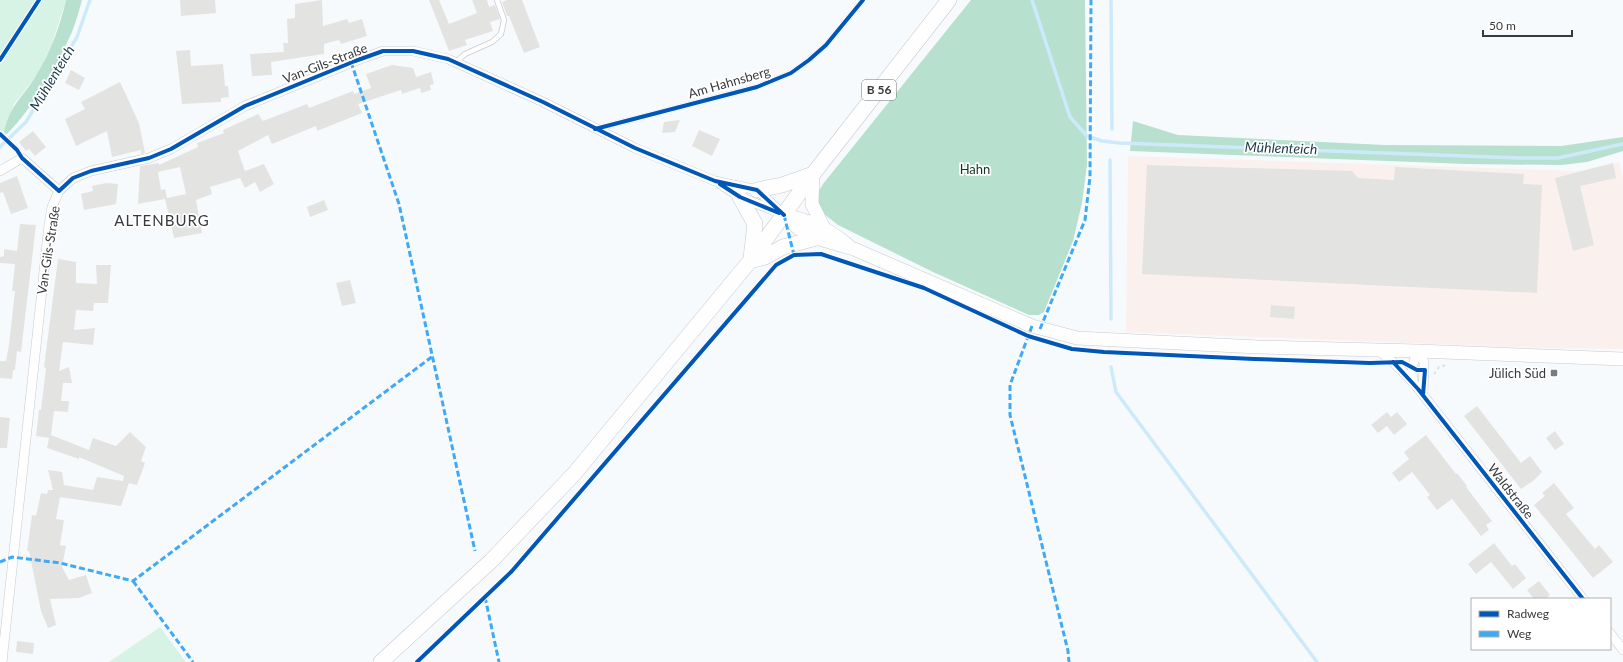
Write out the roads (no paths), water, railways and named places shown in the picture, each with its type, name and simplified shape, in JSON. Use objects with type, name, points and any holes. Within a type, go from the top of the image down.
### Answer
[{"type":"main road","name":"B 56","points":[[381,662],[491,561],[574,474],[750,261],[814,174],[949,0]]},
{"type":"main road","points":[[757,190],[782,185],[814,174],[812,204],[820,233]]},
{"type":"main road","points":[[740,197],[754,224],[750,261],[765,258],[783,247],[820,233]]},
{"type":"main road","points":[[784,215],[798,228],[820,233],[1032,326],[1077,338],[1258,347],[1418,351],[1623,359]]},
{"type":"street","name":"Van-Gils-Straße","points":[[2,662],[47,240],[52,207],[59,191],[73,178],[91,171],[148,158],[171,149],[245,106],[355,61],[383,51],[412,51],[456,62],[543,102],[635,148],[715,181],[740,197],[784,215]]},
{"type":"street","points":[[0,171],[22,158],[59,191]]},
{"type":"street","name":"Van-Gils-Straße","points":[[715,181],[757,190]]},
{"type":"street","points":[[757,190],[784,215]]},
{"type":"street","name":"Waldstraße","points":[[1378,350],[1393,362],[1413,382],[1582,598]]},
{"type":"street","points":[[1413,382],[1411,372],[1413,362],[1418,351]]},
{"type":"street","points":[[1418,351],[1424,362],[1423,396]]},
{"type":"street","points":[[1611,634],[1623,650]]},
{"type":"lane","points":[[456,62],[465,54],[492,42],[501,34],[504,20],[496,0]]},
{"type":"lane","name":"Am Hahnsberg","points":[[595,129],[757,87],[791,73],[810,60],[826,45],[863,0]]},
{"type":"waterway","name":"Mühlenteich","points":[[0,147],[26,122],[77,37],[90,0]]},
{"type":"waterway","name":"Mühlenteich","points":[[1032,0],[1070,117],[1087,136],[1102,141],[1120,143],[1519,158],[1558,158],[1623,144]]},
{"type":"waterway","points":[[1111,0],[1112,129]]},
{"type":"waterway","points":[[1110,160],[1111,319]]},
{"type":"waterway","points":[[1111,367],[1116,392],[1317,662]]},
{"type":"place","name":"Jülich Süd","points":[[1554,373]]},
{"type":"district","name":"ALTENBURG","points":[[162,221]]},
{"type":"park label","name":"Hahn","points":[[975,169]]}]
